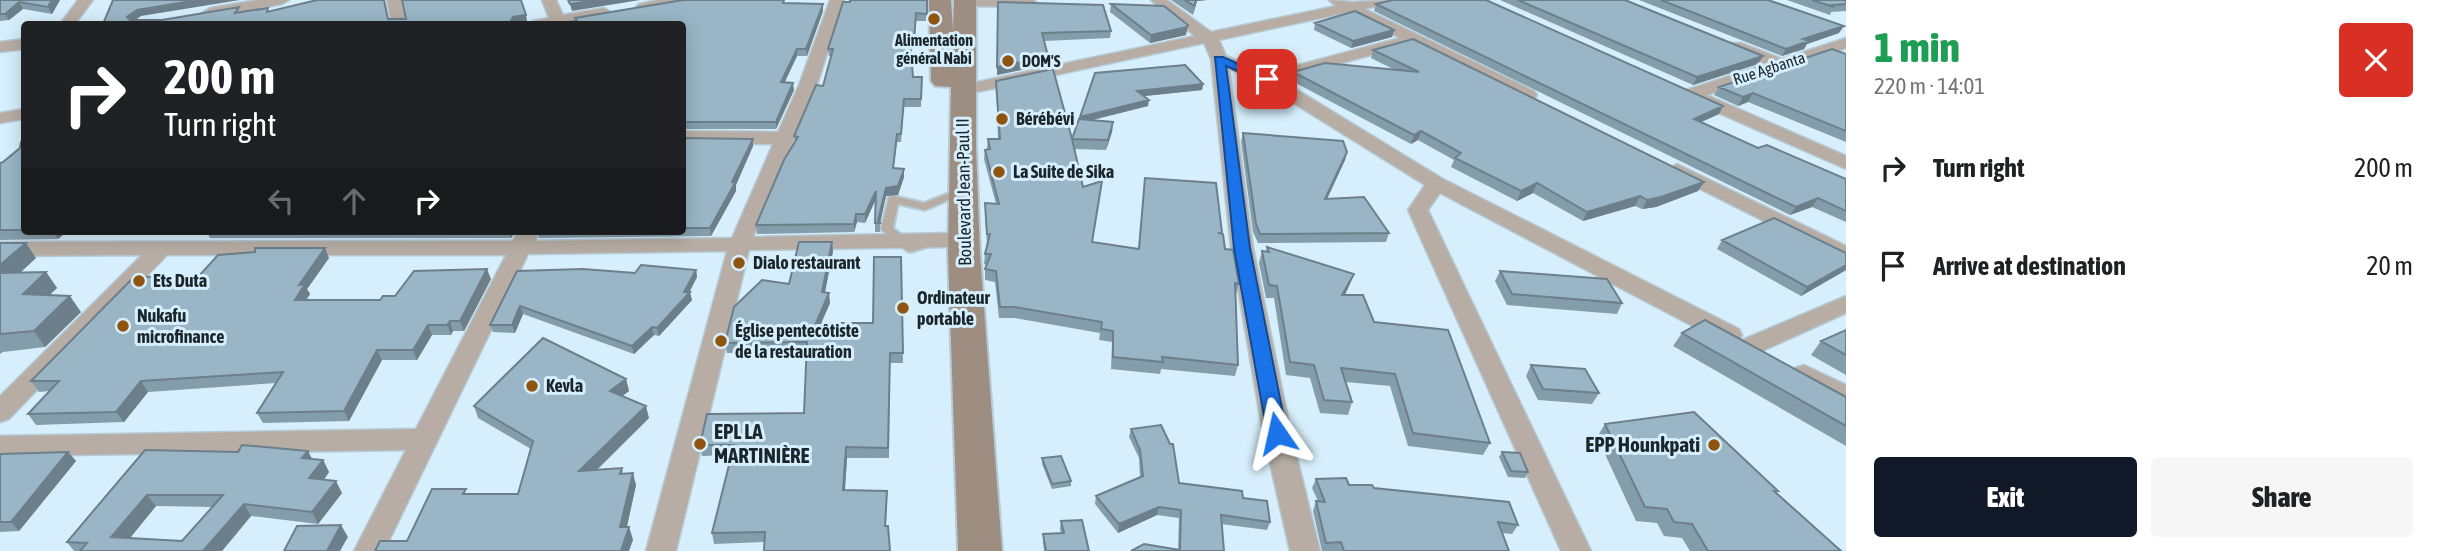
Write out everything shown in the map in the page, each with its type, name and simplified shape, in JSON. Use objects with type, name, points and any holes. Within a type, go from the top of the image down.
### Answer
[{"type":"main road","name":"Boulevard Jean-Paul II","points":[[957,1],[963,90],[964,253],[980,551]]},
{"type":"main road","name":"Boulevard Jean-Paul II","points":[[957,1],[949,196],[962,551]]},
{"type":"street","points":[[69,21],[86,0]]},
{"type":"street","points":[[192,16],[282,0]]},
{"type":"street","points":[[394,0],[398,21]]},
{"type":"street","points":[[549,0],[558,21],[683,0]]},
{"type":"street","points":[[660,551],[740,243],[786,138],[837,0]]},
{"type":"street","points":[[963,90],[1215,49],[1344,4],[1385,0]]},
{"type":"street","points":[[957,1],[1048,4]]},
{"type":"street","points":[[1157,4],[1215,49],[1436,183],[1846,397]]},
{"type":"street","points":[[1344,4],[1550,107]]},
{"type":"street","points":[[640,21],[648,6]]},
{"type":"street","points":[[1267,79],[1415,38]]},
{"type":"street","points":[[1718,39],[1781,64]]},
{"type":"street","name":"Rue Agbanta","points":[[1846,43],[1685,91],[1846,163]]},
{"type":"street","points":[[0,47],[21,44]]},
{"type":"street","points":[[1215,49],[1244,260],[1277,433],[1305,551]]},
{"type":"street","points":[[0,118],[21,114]]},
{"type":"street","points":[[686,137],[786,138]]},
{"type":"street","points":[[1661,162],[1846,255]]},
{"type":"street","points":[[1436,183],[1418,210],[1576,551]]},
{"type":"street","points":[[99,249],[115,235]]},
{"type":"street","points":[[0,249],[160,250],[313,240],[525,239],[740,243],[950,239]]},
{"type":"street","points":[[369,551],[525,239]]},
{"type":"street","points":[[0,412],[160,250]]},
{"type":"street","points":[[1751,346],[1846,304]]},
{"type":"street","points":[[0,446],[425,439]]},
{"type":"lane","points":[[949,196],[925,207],[893,199],[887,229],[911,248],[950,239]]},
{"type":"building","points":[[0,0],[52,0],[48,7],[19,2],[5,14],[0,14]]},
{"type":"building","points":[[113,0],[198,0],[137,10],[127,17],[130,20],[162,20],[239,7],[235,13],[268,8],[267,12],[317,0],[384,0],[388,19],[406,19],[402,0],[521,0],[526,15],[513,17],[511,21],[104,21]]},
{"type":"building","points":[[568,0],[598,0],[570,4]]},
{"type":"building","points":[[683,0],[784,0],[783,3],[823,4],[806,49],[797,49],[781,82],[793,83],[776,122],[686,122],[686,21],[577,21],[575,18]]},
{"type":"building","points":[[927,0],[927,14],[916,13],[914,41],[910,41],[913,77],[922,77],[921,99],[904,99],[901,134],[897,134],[893,168],[904,169],[898,186],[886,188],[878,220],[880,223],[875,223],[876,191],[865,214],[856,214],[854,224],[756,225],[784,160],[798,137],[794,136],[816,85],[823,86],[833,49],[828,49],[843,2]]},
{"type":"building","points":[[1185,0],[1196,0],[1194,6]]},
{"type":"building","points":[[1393,0],[1486,0],[1723,106],[1694,119],[1758,148],[1767,145],[1846,179],[1846,211],[1818,198],[1796,207],[1376,4]]},
{"type":"building","points":[[1518,0],[1625,0],[1763,56],[1697,77]]},
{"type":"building","points":[[1661,0],[1768,0],[1844,26],[1803,39],[1809,41],[1786,49]]},
{"type":"building","points":[[1812,0],[1846,0],[1846,4],[1832,5],[1834,7]]},
{"type":"building","points":[[998,2],[1103,5],[1111,31],[1042,33],[1048,56],[997,67]]},
{"type":"building","points":[[1111,4],[1164,6],[1188,25],[1151,35]]},
{"type":"building","points":[[1355,11],[1394,30],[1353,41],[1315,23]]},
{"type":"building","points":[[1413,39],[1704,182],[1661,197],[1647,200],[1640,196],[1587,212],[1537,183],[1521,191],[1455,158],[1461,153],[1421,131],[1414,135],[1293,72],[1325,63],[1419,72],[1373,50]]},
{"type":"building","points":[[1832,49],[1846,54],[1846,131],[1753,93],[1743,97],[1719,87]]},
{"type":"building","points":[[1268,51],[1293,59],[1271,65],[1263,61]]},
{"type":"building","points":[[1185,65],[1203,84],[1137,91],[1149,100],[1080,117],[1095,73]]},
{"type":"building","points":[[1053,69],[1083,187],[1102,181],[1092,242],[1139,249],[1145,178],[1216,183],[1222,233],[1218,233],[1223,234],[1225,249],[1233,250],[1239,284],[1235,283],[1238,365],[1162,357],[1163,362],[1113,357],[1113,331],[1101,329],[1102,322],[1000,307],[996,271],[985,269],[991,254],[985,254],[990,234],[987,234],[985,203],[999,204],[985,150],[990,149],[988,139],[1000,139],[996,81]]},
{"type":"building","points":[[1079,119],[1113,122],[1108,140],[1072,139]]},
{"type":"building","points":[[1243,133],[1343,141],[1347,152],[1325,199],[1364,197],[1389,233],[1260,234],[1256,224]]},
{"type":"building","points":[[686,138],[753,139],[732,182],[735,183],[710,228],[686,228]]},
{"type":"building","points":[[21,142],[21,230],[0,230],[0,163],[20,148]]},
{"type":"building","points":[[1774,218],[1846,253],[1846,265],[1807,287],[1722,240]]},
{"type":"building","points":[[799,242],[832,242],[822,292],[829,293],[816,323],[873,323],[874,257],[901,257],[903,353],[890,353],[888,448],[846,447],[843,490],[887,491],[885,526],[888,526],[890,551],[764,551],[765,532],[712,533],[734,445],[700,445],[707,414],[804,413],[807,342],[725,343],[734,307],[762,280],[789,284]]},
{"type":"building","points":[[0,243],[26,243],[0,265]]},
{"type":"building","points":[[1267,247],[1354,274],[1342,295],[1363,295],[1374,322],[1448,330],[1490,443],[1413,433],[1395,374],[1341,368],[1352,402],[1324,400],[1314,365],[1290,362],[1277,286],[1269,285],[1262,251],[1269,252]]},
{"type":"building","points":[[255,248],[325,248],[299,285],[305,284],[295,300],[380,300],[383,296],[395,296],[414,271],[487,269],[460,321],[450,321],[447,325],[428,325],[413,350],[377,350],[344,411],[257,413],[283,372],[141,381],[116,412],[28,414],[59,381],[31,381],[134,277],[199,276],[218,255],[255,252]]},
{"type":"building","points":[[641,265],[696,270],[684,292],[690,292],[657,328],[652,327],[632,346],[520,306],[512,325],[490,325],[517,271],[583,269],[635,273]]},
{"type":"building","points":[[1500,271],[1607,279],[1622,303],[1512,294]]},
{"type":"building","points":[[46,272],[23,294],[70,296],[34,331],[0,334],[0,273]]},
{"type":"building","points":[[1705,320],[1846,397],[1846,426],[1682,333]]},
{"type":"building","points":[[1846,330],[1846,355],[1821,341]]},
{"type":"building","points":[[543,338],[626,379],[610,391],[646,406],[579,471],[622,468],[620,474],[633,473],[620,527],[629,527],[621,551],[375,551],[380,541],[407,541],[432,489],[466,489],[463,494],[518,494],[533,441],[474,406]]},
{"type":"building","points":[[1531,365],[1585,369],[1599,393],[1543,389]]},
{"type":"building","points":[[1694,412],[1778,491],[1774,491],[1841,551],[1708,551],[1692,524],[1674,522],[1667,509],[1645,507],[1605,424]]},
{"type":"building","points":[[1161,425],[1170,444],[1173,444],[1179,483],[1242,491],[1243,498],[1267,501],[1270,522],[1221,515],[1224,551],[1131,551],[1144,544],[1180,550],[1181,510],[1159,507],[1119,524],[1096,496],[1143,476],[1140,450],[1131,429]]},
{"type":"building","points":[[242,445],[308,451],[302,458],[323,460],[309,478],[336,481],[312,512],[244,504],[203,551],[80,551],[87,543],[67,542],[145,450],[238,452]],"holes":[[[147,495],[223,495],[182,541],[111,537]]]},
{"type":"building","points":[[68,452],[11,522],[0,522],[0,454]]},
{"type":"building","points":[[1502,452],[1520,453],[1528,472],[1511,471]]},
{"type":"building","points":[[1061,456],[1071,481],[1052,484],[1042,458]]},
{"type":"building","points":[[1346,478],[1349,485],[1372,485],[1374,488],[1509,502],[1518,525],[1498,522],[1509,551],[1344,551],[1341,542],[1326,543],[1316,501],[1325,502],[1316,479]]},
{"type":"building","points":[[1082,520],[1089,551],[1046,551],[1043,534],[1064,533],[1061,521]]},
{"type":"building","points":[[341,525],[327,551],[284,551],[297,526]]},
{"type":"place","name":"Alimentation général Nabi","points":[[934,19]]},
{"type":"place","name":"DOM'S","points":[[1008,61]]},
{"type":"place","name":"Bérébévi","points":[[1002,119]]},
{"type":"place","name":"La Suite de Sika","points":[[999,172]]},
{"type":"place","name":"Dialo restaurant","points":[[739,263]]},
{"type":"place","name":"Ets Duta","points":[[139,281]]},
{"type":"place","name":"Ordinateur portable","points":[[903,308]]},
{"type":"place","name":"Nukafu microfinance","points":[[123,326]]},
{"type":"place","name":"Église pentecôtiste de la restauration","points":[[721,341]]},
{"type":"place","name":"Kevla","points":[[532,386]]},
{"type":"place","name":"EPL LA MARTINIÈRE","points":[[700,444]]},
{"type":"place","name":"EPP Hounkpati","points":[[1714,445]]},
{"type":"route","points":[[1267,79],[1219,60],[1242,248],[1277,433]]}]
